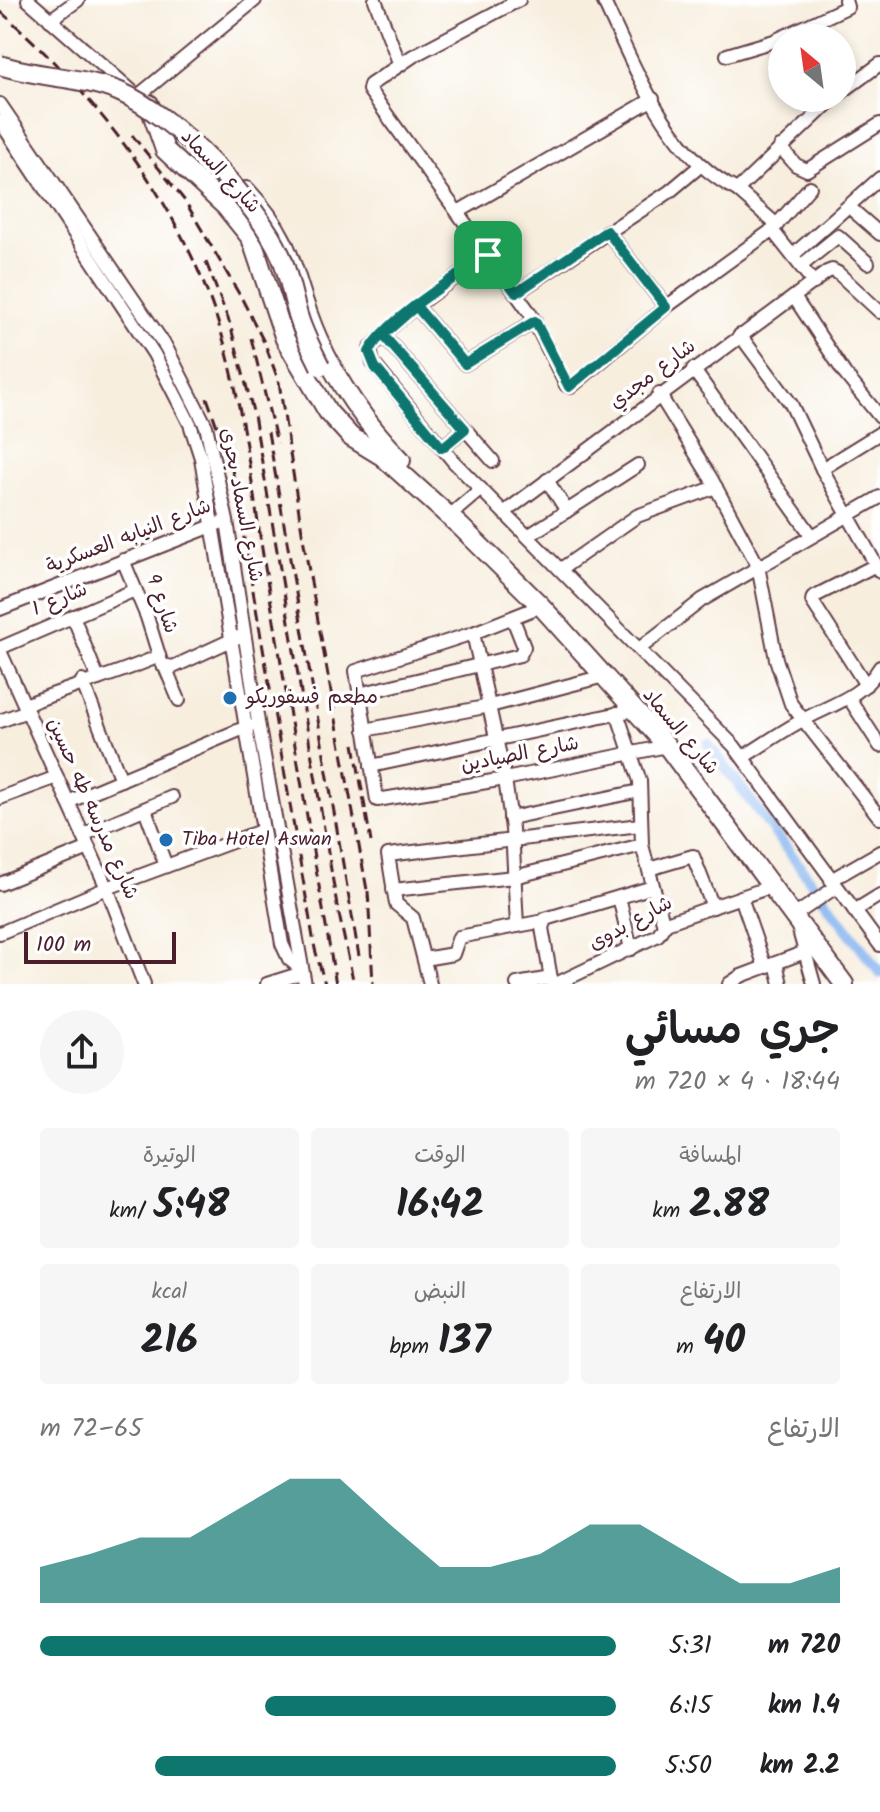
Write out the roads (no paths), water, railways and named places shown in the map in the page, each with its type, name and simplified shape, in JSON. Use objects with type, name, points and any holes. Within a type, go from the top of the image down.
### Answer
[{"type":"highway","points":[[0,65],[117,91],[143,105],[194,148],[251,205],[269,230],[287,271],[316,368],[368,426]]},
{"type":"highway","points":[[0,75],[121,103],[140,114],[176,144],[237,204],[262,237],[291,325],[338,407],[382,456]]},
{"type":"highway","name":"شارع السماد","points":[[144,100],[225,169],[276,226],[294,262],[318,339],[368,426],[453,519],[541,606],[604,676],[626,712],[667,746],[773,886],[798,912],[844,984]]},
{"type":"highway","name":"شارع السماد","points":[[144,100],[165,150],[226,207],[251,238],[285,339],[320,401],[351,437],[382,456],[453,519]]},
{"type":"street","name":"شارع السماد","points":[[28,0],[144,100]]},
{"type":"street","points":[[50,20],[78,0]]},
{"type":"street","points":[[144,100],[255,0]]},
{"type":"street","points":[[375,0],[400,65]]},
{"type":"street","points":[[519,0],[400,65],[370,85],[369,92],[535,321],[566,385],[571,387],[666,307],[774,228],[810,187]]},
{"type":"street","points":[[604,0],[653,99],[700,166],[737,190],[774,228],[814,283]]},
{"type":"street","points":[[604,0],[638,72]]},
{"type":"street","points":[[727,55],[774,41],[846,4],[860,0]]},
{"type":"street","points":[[856,82],[880,64]]},
{"type":"street","points":[[458,212],[653,99]]},
{"type":"street","name":"شارع السماد بحرى","points":[[0,104],[85,238],[195,398],[215,456],[302,975]]},
{"type":"street","points":[[737,190],[819,112]]},
{"type":"street","name":"شارع السماد بحرى","points":[[0,121],[23,143]]},
{"type":"street","points":[[780,147],[796,165],[807,170],[880,124]]},
{"type":"street","points":[[516,293],[669,192],[700,166]]},
{"type":"street","points":[[793,255],[880,178]]},
{"type":"street","points":[[849,207],[880,234]]},
{"type":"street","points":[[607,231],[666,307]]},
{"type":"street","points":[[802,265],[838,236],[868,263]]},
{"type":"street","points":[[488,255],[416,306],[383,335],[370,349],[373,363],[442,448],[743,757],[832,886],[880,945]]},
{"type":"street","name":"شارع مجدي","points":[[505,512],[659,394],[827,272],[838,273],[880,312]]},
{"type":"street","points":[[794,297],[845,374],[880,417]]},
{"type":"street","points":[[416,306],[465,364],[535,321]]},
{"type":"street","points":[[383,335],[493,461]]},
{"type":"street","points":[[740,335],[791,404],[822,469],[878,568],[812,601],[866,685]]},
{"type":"street","name":"شارع السماد بحرى","points":[[160,351],[201,458],[282,944],[302,975]]},
{"type":"street","points":[[693,369],[812,536]]},
{"type":"street","points":[[659,394],[716,487],[758,566],[776,659],[791,704],[801,721],[878,811]]},
{"type":"street","points":[[182,405],[195,398]]},
{"type":"street","points":[[442,448],[465,429]]},
{"type":"street","points":[[822,469],[880,433]]},
{"type":"street","points":[[528,536],[638,465]]},
{"type":"street","points":[[547,480],[567,511]]},
{"type":"street","points":[[561,569],[637,516],[716,487]]},
{"type":"street","points":[[453,519],[481,489]]},
{"type":"street","points":[[639,649],[686,611],[880,497]]},
{"type":"street","name":"شارع النيابه العسكرية","points":[[0,609],[227,521]]},
{"type":"street","name":"شارع 9","points":[[123,560],[147,617],[161,662],[179,700]]},
{"type":"street","name":"شارع 1","points":[[0,649],[135,590]]},
{"type":"street","points":[[541,606],[473,633],[357,669],[371,766],[626,712],[640,791],[642,845],[664,926]]},
{"type":"street","points":[[73,616],[98,679]]},
{"type":"street","points":[[359,694],[520,655],[525,650],[513,619]]},
{"type":"street","points":[[473,633],[505,779],[513,841],[517,926]]},
{"type":"street","points":[[0,721],[82,681],[161,662],[245,634]]},
{"type":"street","name":"شارع مدرسه طه حسين","points":[[0,649],[4,673],[26,708],[107,888],[144,984]]},
{"type":"street","points":[[743,757],[801,721],[849,698],[866,685],[880,667]]},
{"type":"street","points":[[365,730],[490,706],[604,676]]},
{"type":"street","points":[[82,681],[121,780]]},
{"type":"street","points":[[849,698],[880,746]]},
{"type":"street","points":[[68,802],[258,722]]},
{"type":"street","name":"شارع الصيادين","points":[[371,766],[377,800],[381,801],[667,746]]},
{"type":"street","points":[[0,798],[57,777]]},
{"type":"street","points":[[510,818],[640,791]]},
{"type":"street","points":[[83,835],[172,797]]},
{"type":"street","points":[[145,809],[166,866]]},
{"type":"street","points":[[430,984],[413,918],[398,908],[390,853],[640,825]]},
{"type":"street","points":[[0,933],[107,888],[261,831]]},
{"type":"street","points":[[393,890],[514,877],[642,845]]},
{"type":"street","points":[[0,883],[89,848]]},
{"type":"street","points":[[814,984],[798,912],[880,852]]},
{"type":"street","points":[[649,869],[693,856],[713,907]]},
{"type":"street","name":"شارع بدوى","points":[[517,984],[553,982],[631,949],[658,935],[664,926],[773,886]]},
{"type":"street","points":[[424,959],[453,954],[459,937],[544,921],[653,887]]},
{"type":"street","points":[[854,911],[880,895]]},
{"type":"street","points":[[619,897],[631,949]]},
{"type":"street","points":[[741,897],[781,984]]},
{"type":"street","points":[[544,921],[542,928],[553,982]]},
{"type":"street","points":[[729,984],[805,952]]},
{"type":"street","points":[[267,984],[302,975]]},
{"type":"waterway","points":[[708,744],[880,973]]},
{"type":"railway","points":[[0,11],[74,84],[139,165],[167,209],[211,303],[227,353],[240,412],[336,984]]},
{"type":"railway","points":[[132,135],[185,201],[242,299],[265,344],[279,382],[303,538],[369,901]]},
{"type":"railway","points":[[206,262],[230,324],[254,415],[337,905],[354,984]]},
{"type":"railway","points":[[251,338],[277,443]]},
{"type":"railway","points":[[207,398],[232,469],[315,949],[325,984]]},
{"type":"railway","points":[[268,432],[359,956]]},
{"type":"railway","points":[[354,744],[371,842]]},
{"type":"railway","points":[[368,891],[373,984]]},
{"type":"place","name":"مطعم فسفوريكو","points":[[230,698]]},
{"type":"place","name":"Tiba Hotel Aswan","points":[[166,840]]}]
